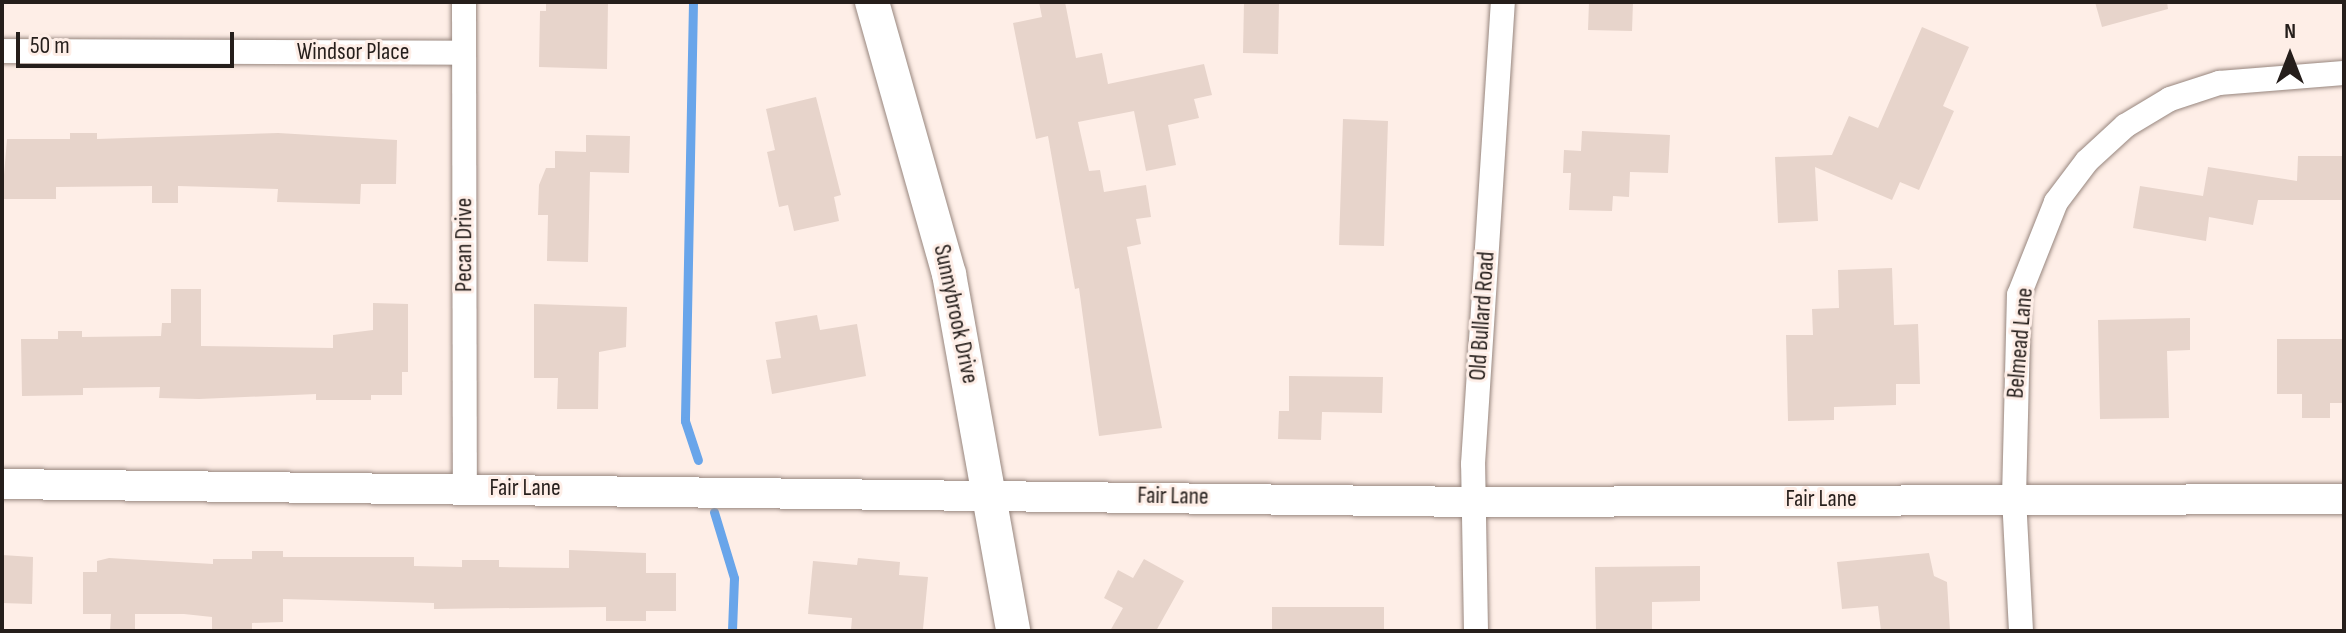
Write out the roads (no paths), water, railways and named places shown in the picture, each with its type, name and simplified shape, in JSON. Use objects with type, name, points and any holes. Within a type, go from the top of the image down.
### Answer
[{"type":"main road","name":"Sunnybrook Drive","points":[[872,2],[949,274],[991,492],[1013,631]]},
{"type":"street","name":"Pecan Drive","points":[[464,2],[465,488]]},
{"type":"street","name":"Old Bullard Road","points":[[1476,631],[1472,502],[1503,2]]},
{"type":"street","name":"Windsor Place","points":[[2,51],[463,53]]},
{"type":"street","name":"Belmead Lane","points":[[2021,631],[2014,498],[2019,295],[2056,202],[2087,161],[2125,126],[2170,99],[2219,83],[2344,73]]},
{"type":"street","name":"Fair Lane","points":[[2,484],[991,492],[1472,502],[2014,498],[2245,503],[2344,499]]},
{"type":"waterway","points":[[693,2],[685,421],[698,460]]},
{"type":"waterway","points":[[714,512],[734,578],[732,631]]}]
